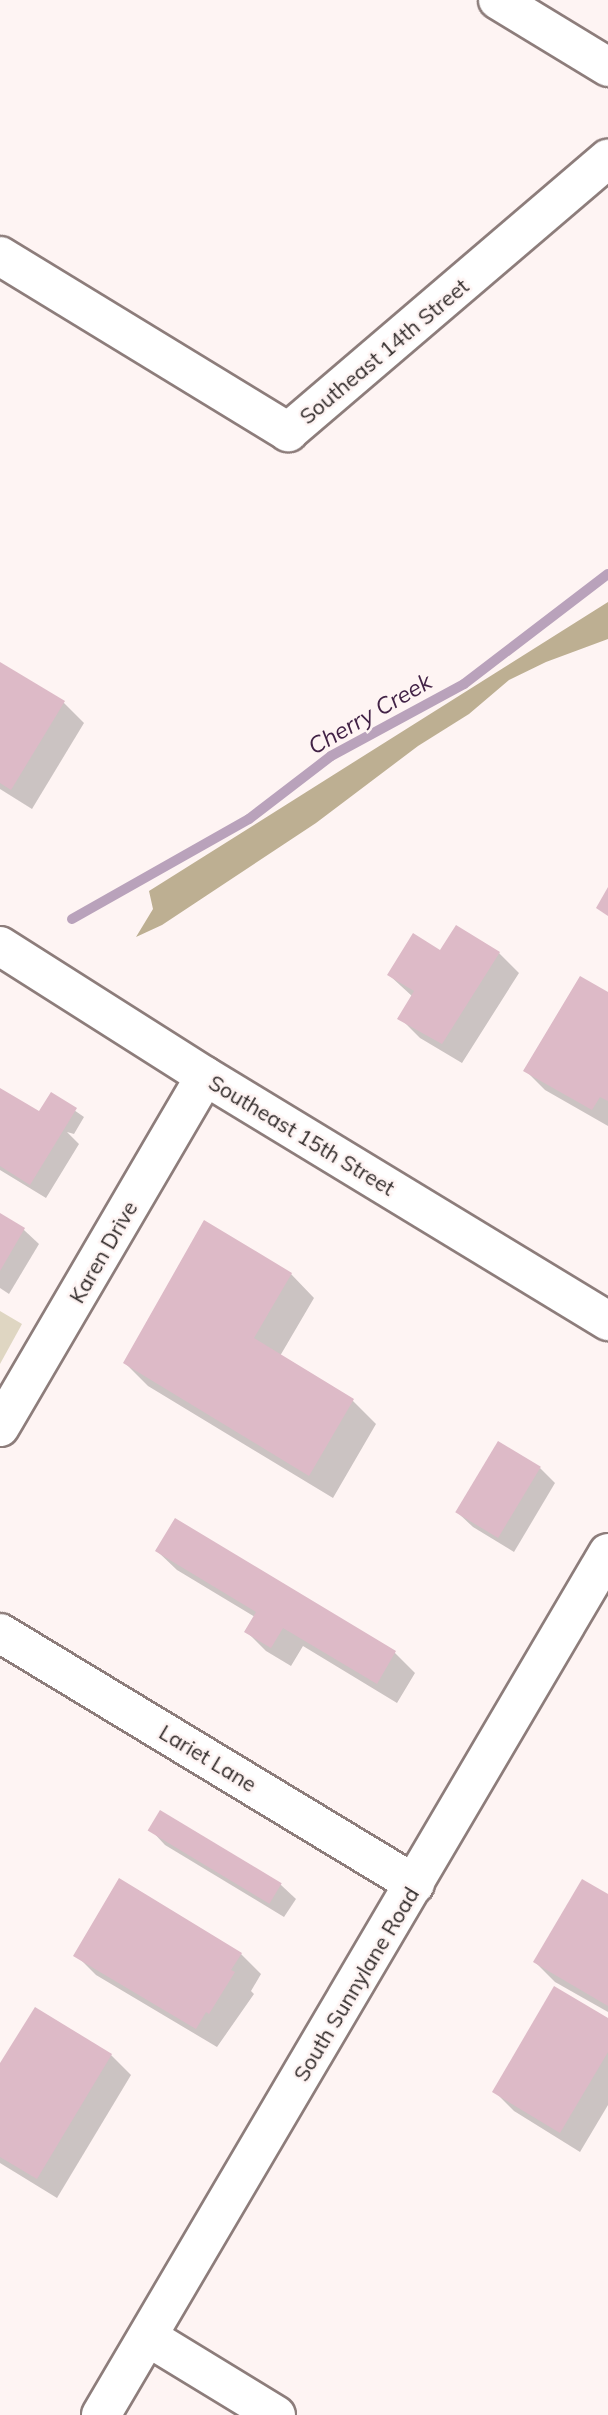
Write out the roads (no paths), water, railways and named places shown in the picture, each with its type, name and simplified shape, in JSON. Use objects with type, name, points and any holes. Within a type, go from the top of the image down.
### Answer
[{"type":"street","points":[[498,0],[608,67]]},
{"type":"street","name":"Southeast 14th Street","points":[[0,256],[288,432],[608,159]]},
{"type":"street","name":"Southeast 15th Street","points":[[0,946],[205,1076],[608,1321]]},
{"type":"street","name":"Karen Drive","points":[[0,1427],[205,1076]]},
{"type":"street","name":"South Sunnylane Road","points":[[101,2415],[608,1553]]},
{"type":"street","name":"Lariet Lane","points":[[0,1633],[415,1884]]},
{"type":"street","points":[[148,2337],[276,2415]]},
{"type":"waterway","name":"Cherry Creek","points":[[72,919],[249,819],[331,756],[464,684],[608,574]]}]
